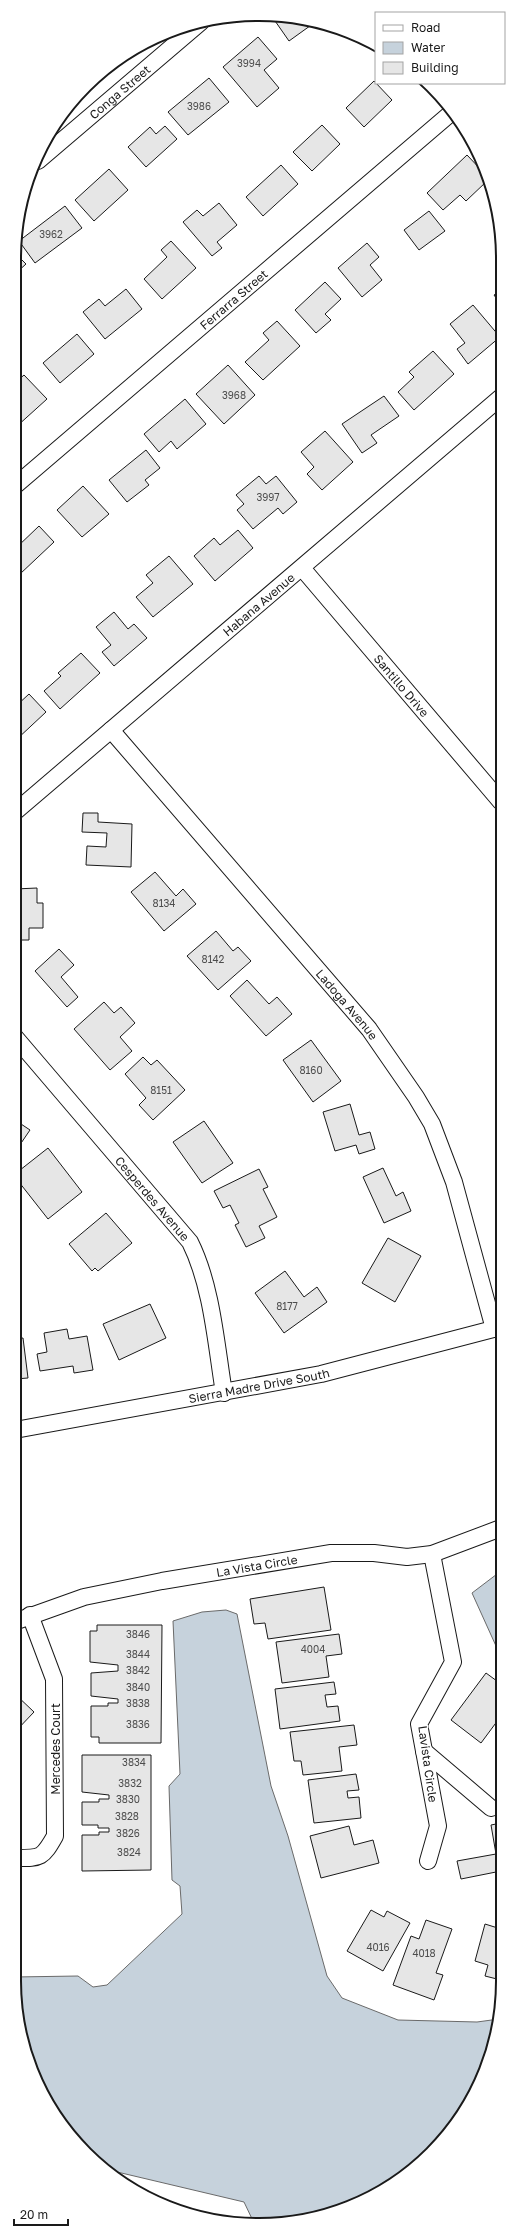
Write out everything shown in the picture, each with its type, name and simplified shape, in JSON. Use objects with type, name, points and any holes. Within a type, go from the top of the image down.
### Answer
[{"type":"street","name":"Conga Street","points":[[44,156],[190,31]]},
{"type":"street","name":"Ferrarra Street","points":[[21,481],[448,116]]},
{"type":"street","name":"Habana Avenue","points":[[21,807],[496,401]]},
{"type":"street","name":"Santillo Drive","points":[[302,568],[496,796]]},
{"type":"street","name":"Ladoga Avenue","points":[[111,730],[369,1029],[416,1097],[432,1124],[454,1182],[496,1325]]},
{"type":"street","name":"Cesperdes Avenue","points":[[21,1044],[190,1242],[198,1258],[204,1282],[224,1393]]},
{"type":"street","name":"Sierra Madre Drive South","points":[[21,1429],[224,1393],[321,1374],[496,1328]]},
{"type":"street","name":"La Vista Circle","points":[[21,1619],[84,1597],[162,1581],[331,1553],[374,1553],[407,1557],[432,1554],[496,1530]]},
{"type":"street","name":"Lavista Circle","points":[[428,1861],[438,1826],[419,1724],[453,1662],[432,1554]]},
{"type":"street","name":"Mercedes Court","points":[[21,1858],[35,1858],[46,1853],[55,1836],[54,1679],[30,1615]]},
{"type":"street","points":[[424,1751],[491,1808]]},
{"type":"water","points":[[496,1575],[496,1646],[472,1593]]},
{"type":"water","points":[[226,1610],[237,1614],[271,1786],[288,1836],[327,1976],[342,1998],[398,2020],[477,2022],[492,2020],[488,2042],[472,2086],[447,2125],[415,2159],[390,2178],[364,2194],[320,2210],[289,2216],[251,2218],[244,2202],[119,2172],[114,2169],[80,2137],[70,2125],[45,2086],[29,2042],[23,2011],[21,1977],[78,1976],[93,1987],[107,1985],[182,1914],[180,1886],[172,1880],[169,1786],[180,1774],[173,1621],[202,1612]]},
{"type":"building","points":[[276,22],[309,27],[289,41]]},
{"type":"building","points":[[258,37],[277,59],[264,70],[279,88],[257,107],[223,67]]},
{"type":"building","points":[[209,78],[229,102],[188,135],[168,112]]},
{"type":"building","points":[[374,81],[375,84],[377,84],[392,100],[364,127],[346,108]]},
{"type":"building","points":[[322,125],[340,144],[312,171],[293,152]]},
{"type":"building","points":[[165,126],[177,139],[146,167],[128,147],[150,127],[156,134]]},
{"type":"building","points":[[467,155],[477,166],[484,184],[466,201],[460,195],[443,210],[427,193]]},
{"type":"building","points":[[281,165],[298,184],[263,216],[246,197]]},
{"type":"building","points":[[109,169],[128,190],[94,221],[75,200]]},
{"type":"building","points":[[219,203],[237,225],[217,242],[222,248],[212,256],[183,222],[197,210],[203,216]]},
{"type":"building","points":[[65,206],[82,228],[35,263],[22,245],[22,238]]},
{"type":"building","points":[[429,211],[445,231],[419,250],[404,230]]},
{"type":"building","points":[[171,241],[196,268],[162,299],[144,279],[167,257],[161,250]]},
{"type":"building","points":[[367,243],[379,257],[370,265],[382,280],[362,297],[338,268]]},
{"type":"building","points":[[21,259],[26,264],[21,268]]},
{"type":"building","points":[[325,282],[341,299],[325,314],[331,320],[316,333],[295,310]]},
{"type":"building","points":[[126,289],[142,309],[105,339],[83,312],[99,299],[105,306]]},
{"type":"building","points":[[473,305],[496,332],[496,340],[468,364],[457,349],[465,343],[450,324]]},
{"type":"building","points":[[277,321],[300,346],[263,380],[245,362],[269,340],[263,333]]},
{"type":"building","points":[[77,334],[94,354],[60,383],[43,363]]},
{"type":"building","points":[[433,351],[454,374],[414,410],[398,392],[414,377],[409,372]]},
{"type":"building","points":[[228,365],[255,395],[224,424],[196,394]]},
{"type":"building","points":[[24,375],[47,399],[21,422],[21,378]]},
{"type":"building","points":[[384,396],[399,416],[371,435],[377,443],[362,453],[342,424]]},
{"type":"building","points":[[185,399],[206,424],[177,449],[171,441],[159,452],[144,434]]},
{"type":"building","points":[[325,431],[353,462],[322,490],[307,474],[314,467],[301,452]]},
{"type":"building","points":[[146,450],[160,468],[145,480],[149,485],[127,502],[109,480]]},
{"type":"building","points":[[259,476],[266,484],[276,476],[297,502],[283,514],[278,508],[253,529],[237,510],[244,504],[236,495]]},
{"type":"building","points":[[83,486],[109,514],[82,537],[57,510]]},
{"type":"building","points":[[39,526],[54,542],[21,573],[21,543]]},
{"type":"building","points":[[238,530],[253,548],[215,581],[194,556],[214,538],[220,545]]},
{"type":"building","points":[[169,556],[193,584],[153,617],[136,597],[153,583],[146,575]]},
{"type":"building","points":[[114,612],[128,629],[134,624],[147,638],[114,666],[102,652],[111,645],[96,627]]},
{"type":"building","points":[[81,653],[100,673],[60,709],[44,691],[61,676],[58,673]]},
{"type":"building","points":[[29,694],[46,712],[21,735],[21,701]]},
{"type":"building","points":[[83,813],[98,813],[98,822],[132,824],[131,867],[86,865],[87,846],[106,847],[107,833],[82,832]]},
{"type":"building","points":[[155,872],[176,896],[183,889],[196,904],[164,931],[131,892]]},
{"type":"building","points":[[37,888],[37,903],[43,903],[43,928],[29,928],[29,940],[21,940],[21,889]]},
{"type":"building","points":[[216,931],[233,951],[238,947],[251,961],[218,990],[187,956]]},
{"type":"building","points":[[59,949],[74,965],[61,977],[78,997],[67,1007],[35,971]]},
{"type":"building","points":[[247,980],[269,1004],[277,997],[292,1014],[266,1036],[230,996]]},
{"type":"building","points":[[104,1002],[114,1013],[121,1007],[135,1023],[120,1037],[132,1051],[110,1070],[74,1029]]},
{"type":"building","points":[[311,1040],[341,1081],[313,1102],[283,1060]]},
{"type":"building","points":[[143,1057],[151,1065],[157,1060],[185,1090],[153,1120],[139,1105],[146,1098],[125,1074]]},
{"type":"building","points":[[350,1104],[359,1135],[370,1132],[375,1149],[359,1154],[356,1145],[335,1151],[323,1112]]},
{"type":"building","points":[[204,1121],[233,1163],[202,1183],[173,1142]]},
{"type":"building","points":[[21,1124],[30,1130],[21,1143]]},
{"type":"building","points":[[48,1148],[82,1192],[48,1219],[21,1185],[21,1169]]},
{"type":"building","points":[[383,1168],[396,1196],[403,1192],[411,1211],[384,1223],[363,1177]]},
{"type":"building","points":[[259,1169],[268,1187],[263,1189],[277,1217],[259,1226],[265,1238],[246,1247],[235,1225],[239,1223],[230,1205],[223,1208],[214,1191]]},
{"type":"building","points":[[106,1213],[132,1243],[98,1271],[95,1268],[92,1271],[69,1244]]},
{"type":"building","points":[[388,1238],[421,1256],[395,1302],[362,1283]]},
{"type":"building","points":[[285,1271],[304,1297],[317,1287],[327,1302],[284,1333],[255,1293]]},
{"type":"building","points":[[150,1304],[166,1338],[119,1360],[103,1324]]},
{"type":"building","points":[[67,1329],[69,1339],[87,1336],[93,1370],[74,1373],[73,1366],[40,1371],[37,1354],[47,1352],[44,1333]]},
{"type":"building","points":[[21,1338],[23,1338],[28,1378],[21,1379]]},
{"type":"building","points":[[324,1587],[331,1630],[268,1639],[265,1623],[254,1624],[250,1599]]},
{"type":"building","points":[[97,1625],[162,1625],[161,1743],[99,1743],[99,1737],[91,1737],[91,1706],[108,1706],[108,1703],[118,1703],[118,1699],[91,1696],[91,1673],[118,1671],[118,1665],[90,1662],[90,1631],[97,1631]]},
{"type":"building","points":[[339,1634],[342,1654],[326,1656],[329,1677],[282,1683],[276,1642]]},
{"type":"building","points":[[486,1673],[496,1680],[496,1723],[481,1743],[451,1720]]},
{"type":"building","points":[[334,1682],[336,1694],[325,1695],[327,1707],[338,1706],[340,1721],[280,1729],[275,1689]]},
{"type":"building","points":[[21,1700],[34,1712],[21,1726]]},
{"type":"building","points":[[354,1725],[357,1745],[339,1747],[342,1771],[303,1775],[301,1761],[294,1761],[290,1732]]},
{"type":"building","points":[[82,1755],[151,1755],[151,1870],[82,1871],[82,1835],[99,1835],[99,1832],[109,1832],[109,1828],[98,1828],[98,1825],[82,1825],[82,1802],[99,1802],[99,1799],[109,1799],[109,1795],[82,1792]]},
{"type":"building","points":[[356,1774],[359,1790],[347,1791],[348,1798],[359,1797],[361,1818],[314,1823],[308,1780]]},
{"type":"building","points":[[496,1824],[496,1854],[491,1825]]},
{"type":"building","points":[[349,1826],[354,1845],[373,1840],[379,1863],[321,1878],[310,1836]]},
{"type":"building","points":[[496,1854],[496,1872],[461,1879],[457,1861]]},
{"type":"building","points":[[371,1910],[384,1917],[387,1911],[410,1923],[383,1971],[347,1951]]},
{"type":"building","points":[[426,1920],[452,1929],[436,1973],[443,1975],[434,2000],[393,1985],[411,1936],[419,1939]]},
{"type":"building","points":[[485,1924],[496,1927],[496,1979],[485,1976],[488,1965],[475,1961]]}]
